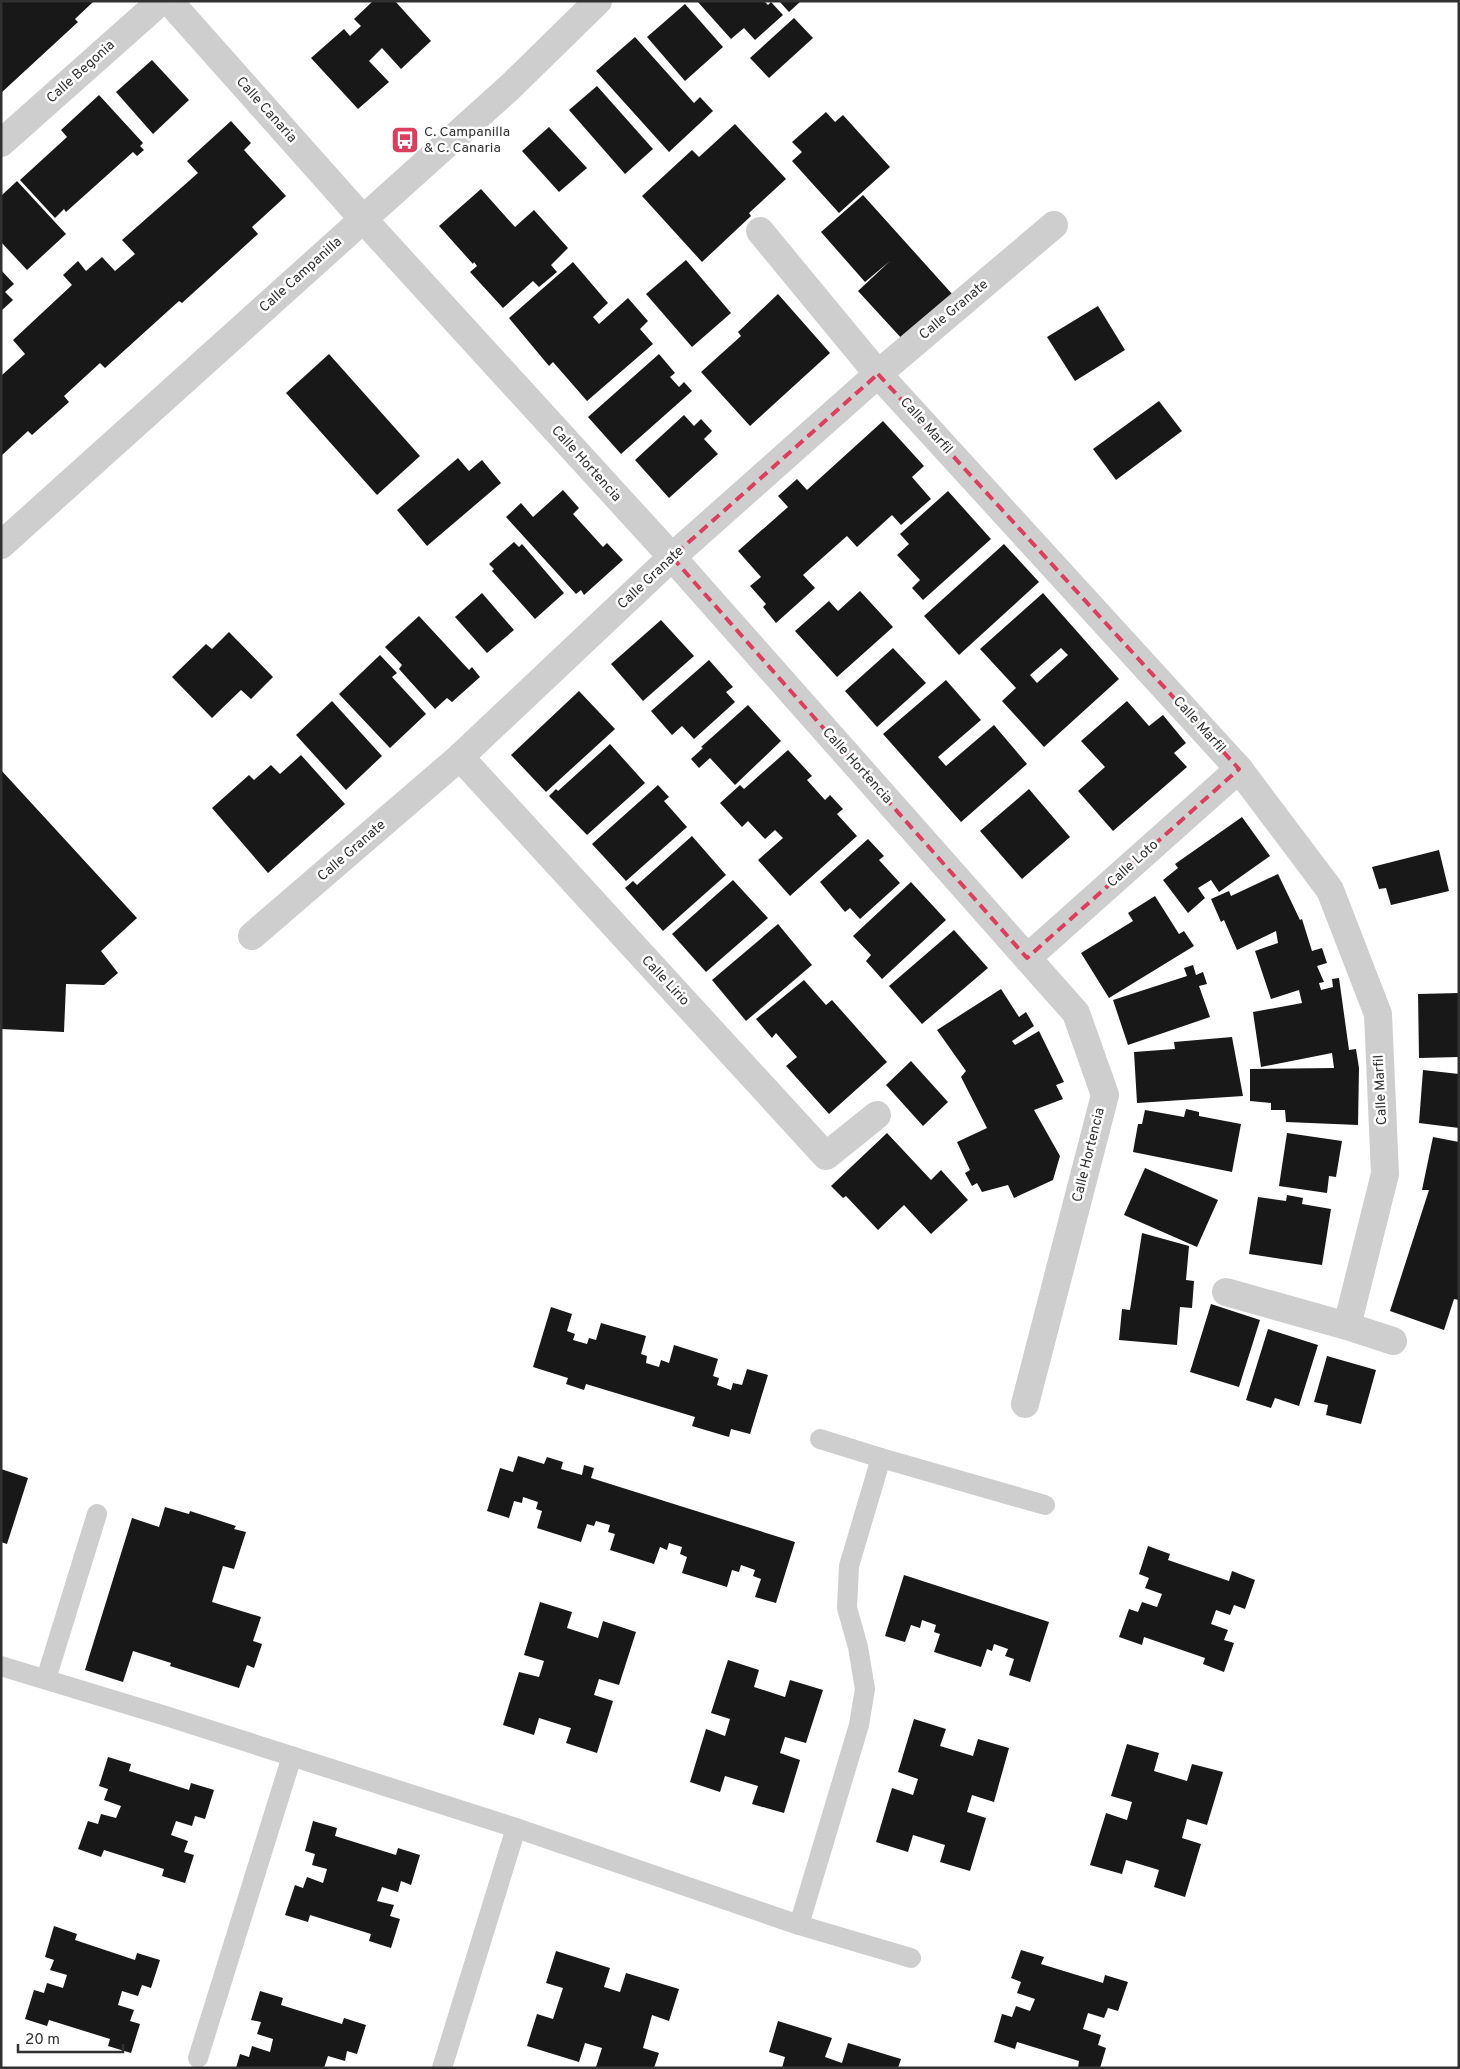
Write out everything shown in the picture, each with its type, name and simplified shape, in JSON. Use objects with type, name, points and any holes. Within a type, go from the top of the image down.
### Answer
[{"type":"street","name":"Calle Begonia","points":[[1,143],[161,1]]},
{"type":"street","name":"Calle Canaria","points":[[169,1],[363,219]]},
{"type":"street","name":"Calle Campanilla","points":[[1,545],[509,88],[598,1]]},
{"type":"street","name":"Calle Hortencia","points":[[363,219],[672,557],[1076,1013],[1105,1095],[1025,1404]]},
{"type":"street","name":"Calle Granate","points":[[252,936],[460,757],[672,557],[878,374],[1054,225]]},
{"type":"street","name":"Calle Marfil","points":[[760,231],[878,374],[1239,769],[1330,890],[1378,1014],[1385,1174],[1347,1326]]},
{"type":"street","name":"Calle Lirio","points":[[460,757],[826,1156],[877,1115]]},
{"type":"street","name":"Calle Loto","points":[[1028,958],[1239,769]]},
{"type":"street","points":[[1226,1292],[1347,1326],[1392,1341]]},
{"type":"lane","points":[[820,1439],[1045,1505]]},
{"type":"lane","points":[[799,1924],[859,1725],[865,1688],[858,1646],[847,1608],[849,1566],[880,1458]]},
{"type":"lane","points":[[46,1679],[97,1514]]},
{"type":"lane","points":[[1,1666],[292,1756],[516,1828],[799,1924],[911,1958]]},
{"type":"lane","points":[[198,2058],[292,1756]]},
{"type":"lane","points":[[442,2068],[516,1828]]},
{"type":"highlighted area","points":[[878,374],[1239,769],[1027,958],[672,557]]},
{"type":"building","points":[[2,1],[94,1],[75,19],[78,22],[1,93]]},
{"type":"building","points":[[373,1],[395,1],[431,41],[401,69],[382,48],[369,61],[389,82],[358,109],[311,58],[344,29],[350,36],[361,26],[354,19]]},
{"type":"building","points":[[697,1],[764,1],[768,5],[771,2],[783,15],[755,40],[744,28],[731,39]]},
{"type":"building","points":[[779,1],[801,1],[789,12]]},
{"type":"building","points":[[685,4],[723,47],[685,81],[647,37]]},
{"type":"building","points":[[794,18],[813,38],[769,78],[750,58]]},
{"type":"building","points":[[635,37],[694,103],[700,97],[713,111],[669,152],[596,71]]},
{"type":"building","points":[[152,60],[189,100],[153,134],[116,92]]},
{"type":"building","points":[[597,86],[653,149],[625,174],[569,110]]},
{"type":"building","points":[[99,95],[143,143],[140,146],[144,150],[137,156],[133,152],[66,212],[64,209],[55,218],[20,180],[67,137],[61,130]]},
{"type":"building","points":[[826,112],[835,122],[843,115],[890,167],[839,213],[792,161],[802,152],[792,142]]},
{"type":"building","points":[[231,121],[251,143],[244,150],[286,196],[252,227],[258,234],[182,303],[179,301],[105,368],[100,363],[64,396],[69,402],[32,435],[28,431],[1,456],[1,376],[25,354],[13,340],[72,285],[63,275],[78,261],[86,271],[102,257],[115,271],[135,254],[122,240],[198,173],[187,161]]},
{"type":"building","points":[[735,124],[786,179],[749,213],[751,216],[702,262],[642,196],[692,150],[699,157]]},
{"type":"building","points":[[549,127],[587,168],[559,192],[522,151]]},
{"type":"building","points":[[17,181],[66,234],[27,270],[1,242],[1,196]]},
{"type":"building","points":[[481,189],[515,227],[534,210],[568,248],[551,265],[557,272],[539,287],[533,281],[503,308],[470,272],[477,266],[474,262],[473,264],[439,226]]},
{"type":"building","points":[[863,195],[953,295],[903,340],[858,291],[890,261],[865,282],[821,232]]},
{"type":"building","points":[[686,260],[731,313],[692,347],[646,294]]},
{"type":"building","points":[[573,262],[608,303],[593,317],[599,324],[628,298],[648,321],[640,329],[653,344],[587,401],[553,362],[549,366],[509,318]]},
{"type":"building","points":[[1,270],[14,284],[5,292],[13,300],[1,311]]},
{"type":"building","points":[[778,294],[830,353],[750,426],[701,372],[741,336],[738,332]]},
{"type":"building","points":[[1098,306],[1125,350],[1075,381],[1047,337]]},
{"type":"building","points":[[329,354],[420,456],[377,495],[286,393]]},
{"type":"building","points":[[659,354],[675,373],[670,377],[679,387],[684,382],[692,391],[621,454],[588,417]]},
{"type":"building","points":[[1159,401],[1182,431],[1116,480],[1093,449]]},
{"type":"building","points":[[684,415],[694,426],[701,419],[712,431],[704,439],[718,454],[669,498],[635,460]]},
{"type":"building","points":[[883,421],[924,466],[912,477],[931,499],[901,525],[892,515],[857,547],[847,536],[803,575],[815,588],[776,623],[763,607],[766,604],[750,586],[761,577],[738,551],[788,507],[778,496],[797,479],[807,490]]},
{"type":"building","points":[[458,458],[469,471],[482,460],[501,483],[427,546],[397,510]]},
{"type":"building","points":[[563,490],[579,508],[573,514],[603,547],[607,543],[623,560],[584,595],[581,590],[576,594],[506,517],[521,503],[533,517]]},
{"type":"building","points":[[948,491],[991,539],[923,600],[912,588],[920,580],[897,555],[909,544],[900,534]]},
{"type":"building","points":[[514,542],[519,547],[522,544],[564,593],[535,619],[492,571],[494,569],[489,564]]},
{"type":"building","points":[[1004,544],[1039,582],[959,655],[924,616]]},
{"type":"building","points":[[860,591],[893,627],[837,677],[795,631],[829,601],[838,611]]},
{"type":"building","points":[[482,593],[514,630],[487,653],[455,617]]},
{"type":"building","points":[[1043,593],[1119,679],[1044,747],[1002,701],[1016,688],[980,649]],"holes":[[[1061,648],[1068,655],[1037,683],[1030,675]]]},
{"type":"building","points":[[419,616],[469,670],[472,667],[480,677],[452,702],[447,698],[435,709],[399,669],[402,665],[385,647]]},
{"type":"building","points":[[661,620],[694,656],[643,701],[611,664]]},
{"type":"building","points":[[229,632],[273,677],[251,699],[241,690],[212,718],[172,677],[206,644],[212,649]]},
{"type":"building","points":[[893,648],[926,683],[877,727],[845,691]]},
{"type":"building","points":[[380,655],[397,673],[392,677],[426,714],[390,748],[339,694]]},
{"type":"building","points":[[709,660],[733,687],[726,692],[735,702],[694,739],[682,726],[672,735],[651,711]]},
{"type":"building","points":[[946,680],[981,720],[938,757],[946,766],[994,725],[1027,764],[961,822],[883,734]]},
{"type":"building","points":[[579,691],[615,729],[546,792],[511,755]]},
{"type":"building","points":[[332,701],[382,756],[346,790],[296,735]]},
{"type":"building","points":[[1127,701],[1149,726],[1163,715],[1186,743],[1174,753],[1187,767],[1113,831],[1078,791],[1105,767],[1081,741]]},
{"type":"building","points":[[748,705],[781,741],[735,785],[710,758],[699,768],[691,759],[703,748],[701,747]]},
{"type":"building","points":[[610,744],[645,783],[587,835],[549,796],[556,789],[558,791]]},
{"type":"building","points":[[788,750],[812,776],[807,780],[825,800],[830,795],[843,809],[837,814],[857,836],[790,896],[758,860],[783,838],[775,830],[765,839],[748,821],[742,827],[720,803],[740,785],[744,789]]},
{"type":"building","points":[[301,755],[345,804],[268,873],[212,808],[249,775],[254,780],[271,765],[280,774]]},
{"type":"building","points":[[1,770],[137,918],[101,951],[118,973],[104,985],[66,984],[64,1032],[1,1029]]},
{"type":"building","points":[[658,785],[669,797],[664,801],[687,827],[626,881],[592,844]]},
{"type":"building","points":[[1029,789],[1070,837],[1022,879],[980,831]]},
{"type":"building","points":[[1242,817],[1270,856],[1219,892],[1211,880],[1198,888],[1205,898],[1188,913],[1163,880],[1178,868],[1175,864]]},
{"type":"building","points":[[692,836],[726,875],[663,931],[625,888],[633,881],[637,885]]},
{"type":"building","points":[[868,839],[884,856],[879,860],[900,883],[860,919],[850,908],[845,912],[820,882]]},
{"type":"building","points":[[1439,850],[1449,891],[1391,905],[1386,888],[1379,889],[1372,867]]},
{"type":"building","points":[[1278,874],[1300,920],[1302,919],[1312,951],[1322,948],[1327,963],[1317,966],[1324,982],[1319,983],[1321,990],[1333,987],[1332,979],[1339,978],[1349,1050],[1356,1049],[1359,1068],[1358,1125],[1286,1122],[1285,1110],[1271,1110],[1271,1103],[1250,1101],[1250,1069],[1334,1068],[1332,1053],[1261,1067],[1253,1012],[1302,1003],[1299,990],[1271,999],[1255,951],[1278,943],[1276,931],[1237,950],[1224,920],[1221,922],[1211,899],[1229,891],[1231,896]]},
{"type":"building","points":[[733,880],[768,918],[706,972],[672,934]]},
{"type":"building","points":[[911,882],[946,920],[882,979],[866,961],[871,955],[853,936]]},
{"type":"building","points":[[1155,896],[1179,934],[1184,931],[1194,946],[1109,998],[1081,953],[1133,921],[1128,913]]},
{"type":"building","points":[[778,924],[812,965],[746,1021],[712,980]]},
{"type":"building","points":[[954,930],[988,968],[922,1024],[889,986]]},
{"type":"building","points":[[1193,965],[1196,975],[1203,972],[1207,984],[1199,986],[1210,1017],[1128,1045],[1113,1000],[1187,976],[1184,968]]},
{"type":"building","points":[[804,980],[826,1005],[832,1000],[887,1062],[829,1114],[786,1066],[797,1057],[776,1033],[772,1038],[756,1019]]},
{"type":"building","points":[[1001,989],[1019,1017],[1026,1012],[1034,1026],[1012,1041],[1015,1045],[1039,1031],[1064,1082],[1056,1085],[1063,1099],[1034,1110],[1060,1156],[1053,1180],[1014,1198],[1008,1185],[982,1192],[977,1183],[972,1186],[965,1173],[970,1170],[957,1142],[987,1128],[961,1077],[966,1071],[937,1030]]},
{"type":"building","points":[[1459,993],[1459,1057],[1419,1058],[1418,994]]},
{"type":"building","points":[[1232,1037],[1243,1096],[1137,1103],[1134,1052],[1175,1049],[1174,1042]]},
{"type":"building","points":[[911,1061],[948,1102],[923,1126],[886,1085]]},
{"type":"building","points":[[1423,1070],[1459,1074],[1459,1128],[1419,1123]]},
{"type":"building","points":[[1186,1109],[1199,1112],[1199,1116],[1241,1124],[1232,1172],[1133,1152],[1138,1124],[1142,1124],[1145,1110],[1184,1117]]},
{"type":"building","points":[[887,1133],[931,1180],[941,1170],[968,1200],[931,1234],[904,1205],[878,1230],[846,1196],[843,1198],[831,1186]]},
{"type":"building","points":[[1287,1133],[1342,1141],[1336,1177],[1329,1176],[1327,1193],[1279,1186]]},
{"type":"building","points":[[1433,1137],[1459,1142],[1459,1300],[1454,1299],[1444,1330],[1390,1311],[1429,1190],[1422,1190]]},
{"type":"building","points":[[1145,1168],[1218,1200],[1197,1247],[1124,1215]]},
{"type":"building","points":[[1287,1195],[1303,1198],[1302,1204],[1331,1209],[1322,1265],[1249,1254],[1258,1197],[1286,1201]]},
{"type":"building","points":[[1142,1233],[1189,1246],[1186,1280],[1194,1281],[1192,1308],[1180,1307],[1177,1345],[1119,1340],[1122,1309],[1130,1310]]},
{"type":"building","points":[[1211,1304],[1260,1320],[1239,1387],[1190,1372]]},
{"type":"building","points":[[551,1307],[572,1314],[567,1331],[575,1334],[573,1340],[587,1344],[589,1338],[596,1340],[601,1323],[646,1336],[641,1354],[647,1356],[646,1363],[659,1367],[661,1360],[669,1363],[674,1345],[718,1359],[713,1376],[719,1378],[717,1385],[731,1390],[733,1383],[742,1385],[747,1369],[768,1375],[750,1434],[731,1429],[729,1437],[692,1426],[695,1417],[586,1384],[584,1390],[566,1384],[568,1378],[533,1367]]},
{"type":"building","points":[[1268,1329],[1318,1345],[1299,1406],[1275,1398],[1271,1408],[1246,1400]]},
{"type":"building","points":[[1327,1356],[1376,1370],[1361,1424],[1326,1415],[1328,1405],[1314,1402]]},
{"type":"building","points":[[518,1456],[544,1464],[547,1457],[563,1462],[561,1469],[582,1475],[584,1465],[594,1468],[591,1478],[795,1542],[776,1603],[755,1597],[761,1579],[753,1576],[755,1570],[741,1565],[739,1572],[732,1570],[727,1587],[682,1573],[687,1557],[680,1554],[682,1547],[669,1543],[667,1550],[660,1547],[654,1564],[610,1550],[615,1534],[608,1532],[610,1525],[596,1521],[594,1526],[587,1524],[581,1542],[537,1528],[542,1511],[536,1509],[538,1502],[523,1497],[522,1503],[514,1501],[509,1518],[487,1511],[500,1468],[513,1472]]},
{"type":"building","points":[[1,1469],[28,1478],[7,1544],[1,1542]]},
{"type":"building","points":[[165,1507],[189,1514],[190,1511],[236,1526],[234,1529],[246,1532],[234,1569],[223,1566],[212,1602],[261,1617],[253,1641],[262,1644],[254,1668],[247,1665],[239,1688],[170,1666],[171,1663],[133,1651],[123,1682],[85,1670],[132,1518],[159,1527]]},
{"type":"building","points":[[1148,1546],[1170,1554],[1168,1560],[1229,1581],[1232,1571],[1255,1580],[1245,1609],[1234,1605],[1230,1615],[1216,1610],[1211,1624],[1228,1630],[1224,1640],[1234,1643],[1224,1672],[1203,1664],[1205,1658],[1144,1637],[1142,1645],[1119,1637],[1129,1609],[1138,1612],[1142,1602],[1157,1607],[1162,1594],[1145,1588],[1149,1578],[1139,1574]]},
{"type":"building","points":[[904,1575],[1049,1622],[1030,1682],[1009,1675],[1014,1659],[1005,1656],[1008,1649],[994,1644],[992,1651],[987,1649],[981,1667],[934,1652],[940,1634],[934,1632],[936,1625],[922,1620],[920,1628],[911,1625],[905,1642],[885,1636]]},
{"type":"building","points":[[540,1602],[572,1612],[567,1628],[598,1638],[603,1621],[636,1632],[619,1685],[599,1679],[594,1695],[613,1701],[597,1753],[566,1743],[571,1728],[539,1718],[534,1735],[503,1725],[519,1672],[539,1677],[544,1661],[524,1655]]},
{"type":"building","points":[[728,1660],[759,1670],[754,1687],[785,1697],[790,1680],[823,1690],[806,1743],[785,1737],[780,1753],[800,1760],[784,1813],[752,1804],[758,1786],[725,1776],[720,1792],[690,1782],[706,1729],[725,1736],[730,1719],[711,1713]]},
{"type":"building","points":[[914,1719],[946,1729],[940,1746],[973,1756],[978,1739],[1009,1748],[994,1802],[972,1795],[967,1812],[986,1818],[970,1871],[940,1862],[945,1845],[913,1835],[908,1852],[876,1842],[892,1788],[913,1795],[918,1779],[898,1772]]},
{"type":"building","points":[[1127,1744],[1159,1753],[1154,1771],[1187,1781],[1192,1764],[1223,1772],[1207,1825],[1187,1819],[1182,1838],[1201,1844],[1185,1897],[1154,1887],[1159,1870],[1126,1860],[1122,1874],[1090,1865],[1106,1813],[1127,1820],[1132,1802],[1111,1796]]},
{"type":"building","points":[[108,1757],[131,1764],[129,1771],[189,1790],[191,1783],[214,1790],[205,1819],[195,1816],[192,1826],[176,1821],[171,1835],[188,1841],[184,1852],[194,1855],[185,1883],[162,1876],[164,1869],[104,1850],[101,1857],[78,1849],[88,1821],[98,1824],[101,1814],[116,1818],[121,1806],[104,1800],[108,1789],[99,1786]]},
{"type":"building","points":[[313,1821],[337,1828],[335,1836],[396,1855],[398,1848],[420,1855],[411,1885],[401,1881],[398,1892],[382,1887],[377,1901],[394,1905],[390,1916],[400,1919],[391,1948],[369,1941],[371,1934],[310,1915],[308,1922],[285,1915],[295,1885],[303,1888],[307,1877],[323,1883],[327,1869],[312,1865],[315,1854],[305,1851]]},
{"type":"building","points":[[54,1926],[77,1934],[75,1940],[135,1960],[137,1953],[160,1960],[151,1988],[142,1985],[138,1996],[122,1991],[118,2005],[134,2010],[130,2021],[140,2024],[131,2053],[108,2046],[110,2039],[49,2020],[47,2026],[25,2019],[34,1990],[44,1993],[47,1983],[63,1988],[67,1975],[50,1970],[54,1960],[45,1957]]},
{"type":"building","points":[[1021,1950],[1044,1957],[1041,1964],[1103,1983],[1105,1975],[1128,1982],[1118,2011],[1108,2008],[1104,2018],[1088,2013],[1083,2029],[1101,2035],[1098,2045],[1106,2048],[1100,2068],[1078,2068],[1079,2061],[1017,2042],[1015,2049],[994,2042],[1002,2014],[1012,2017],[1016,2006],[1030,2011],[1035,1999],[1017,1993],[1021,1982],[1011,1978]]},
{"type":"building","points":[[556,1951],[610,1968],[604,1987],[620,1992],[626,1973],[679,1989],[669,2021],[652,2015],[643,2048],[659,2053],[654,2068],[596,2067],[602,2048],[585,2043],[579,2062],[527,2046],[537,2014],[553,2019],[563,1988],[546,1983]]},
{"type":"building","points":[[260,1991],[283,1998],[281,2005],[342,2024],[344,2018],[366,2025],[357,2054],[347,2051],[345,2061],[328,2056],[324,2068],[236,2068],[240,2054],[249,2057],[252,2046],[270,2052],[273,2039],[257,2034],[261,2022],[251,2020]]},
{"type":"building","points":[[778,2021],[832,2038],[825,2057],[842,2063],[848,2043],[901,2059],[898,2068],[782,2068],[785,2057],[769,2052]]},
{"type":"place","name":"C. Campanilla & C. Canaria","points":[[405,140]]}]
